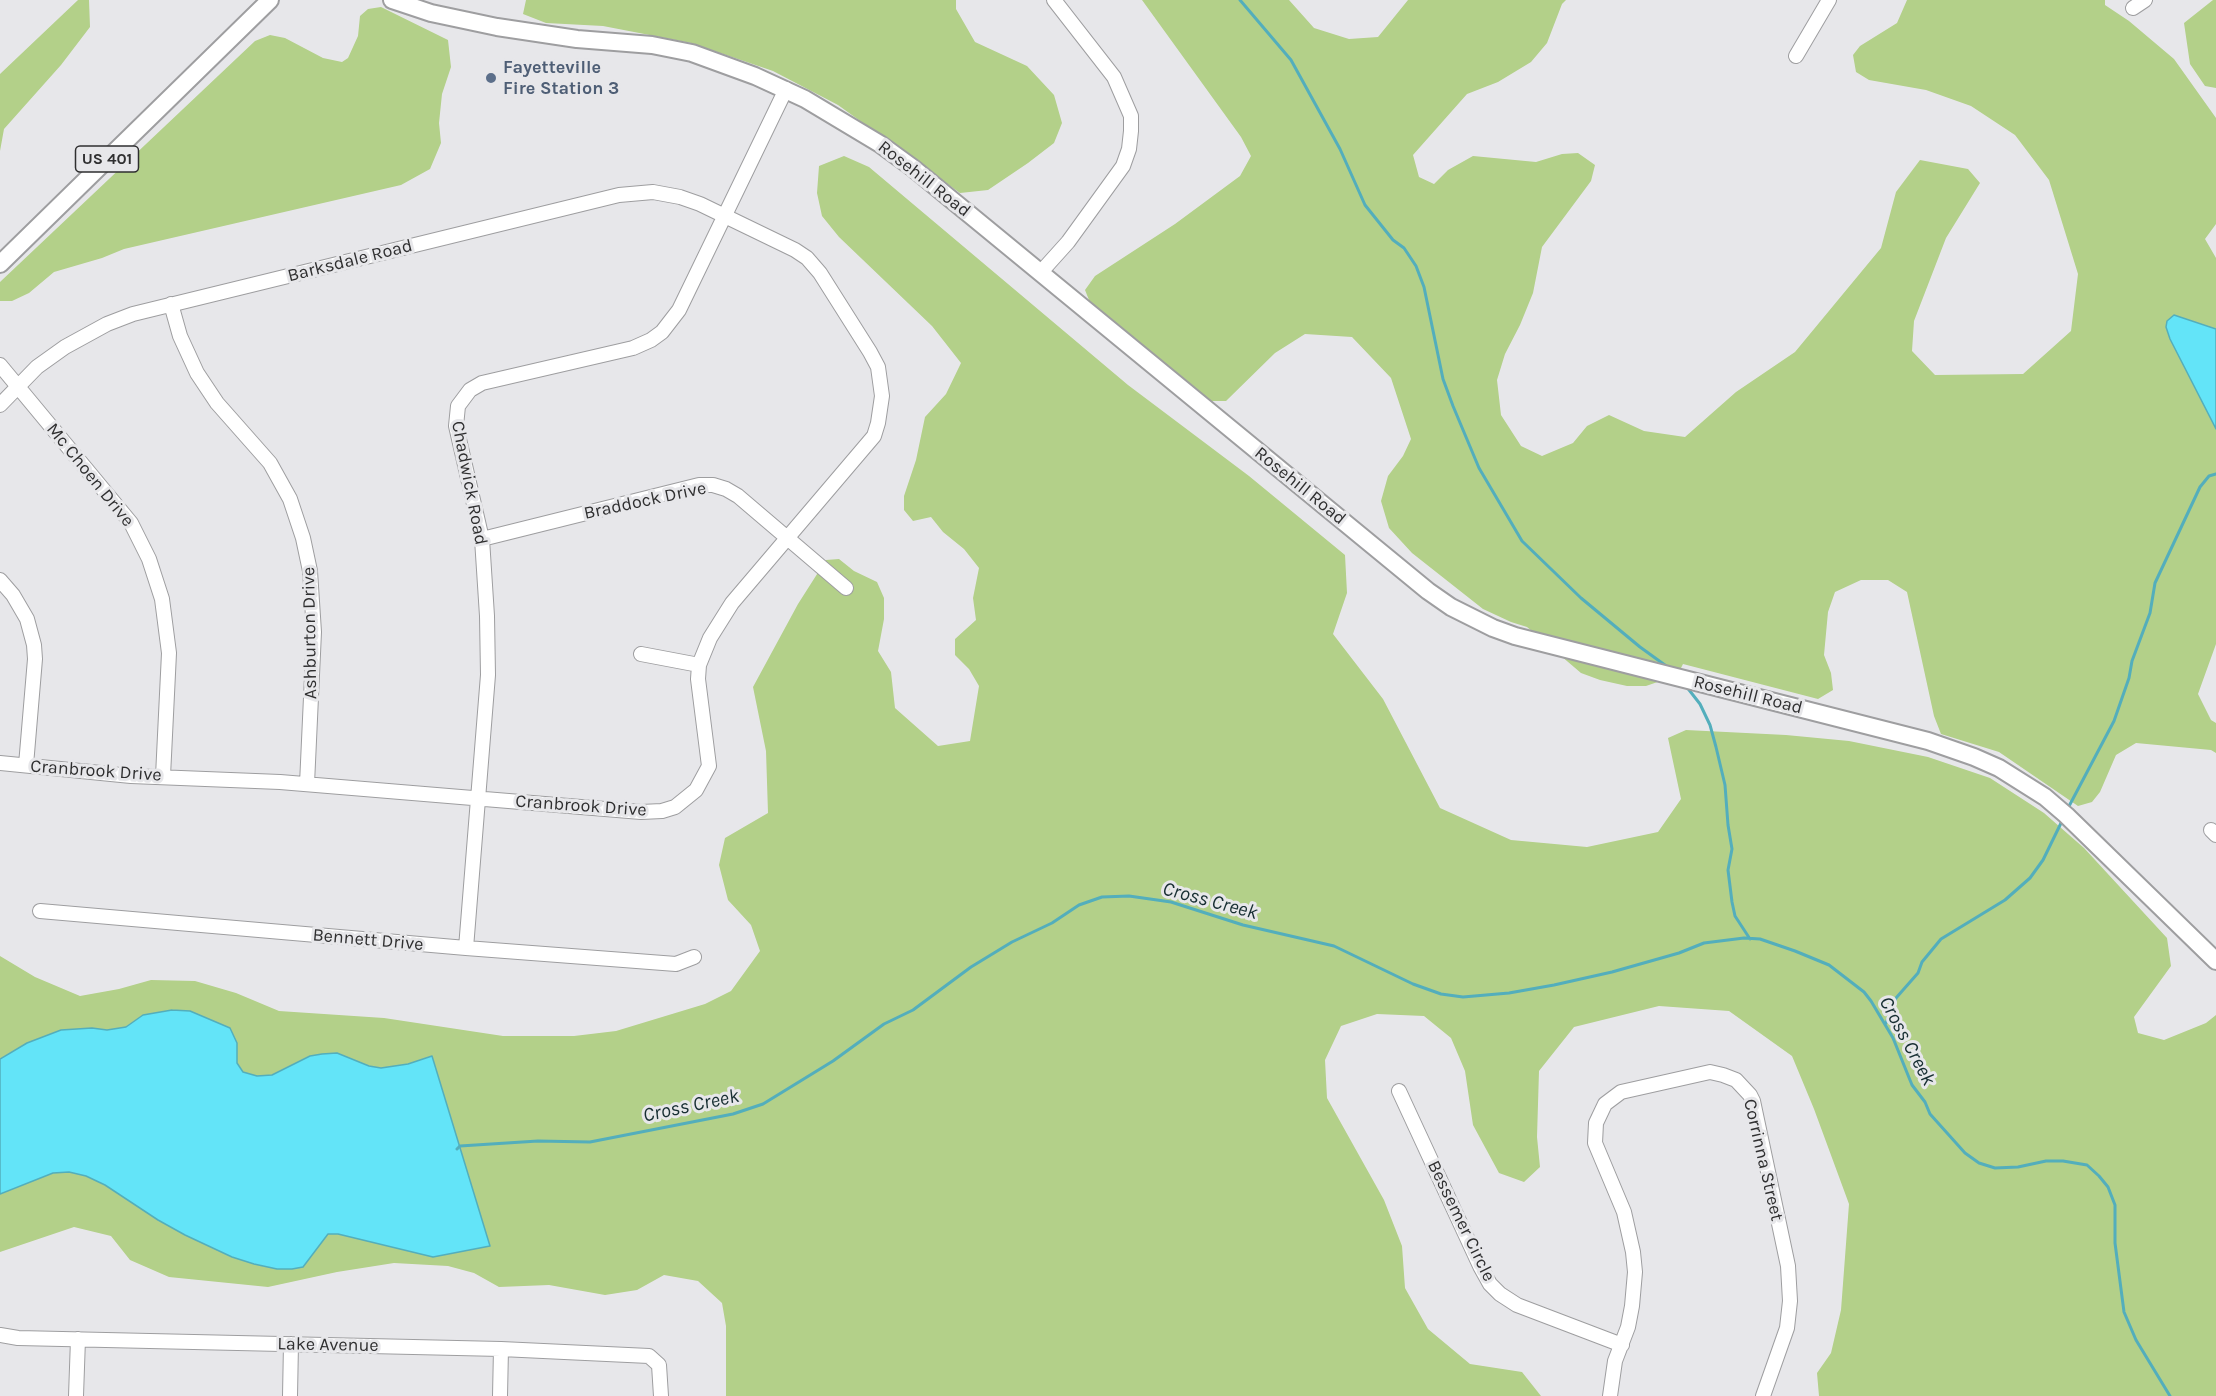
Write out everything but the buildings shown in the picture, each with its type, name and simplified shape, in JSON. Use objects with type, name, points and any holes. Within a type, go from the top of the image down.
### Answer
[{"type":"main road","name":"US 401","points":[[0,264],[270,0]]},
{"type":"main road","name":"Rosehill Road","points":[[392,0],[431,13],[497,27],[577,39],[652,45],[692,53],[786,89],[839,118],[913,168],[1410,577],[1451,607],[1515,636],[1928,741],[1999,768],[2045,797],[2066,815],[2216,961]]},
{"type":"street","points":[[1041,272],[1068,242],[1123,166],[1129,148],[1131,131],[1131,116],[1114,77],[1054,0]]},
{"type":"street","points":[[1796,56],[1829,0]]},
{"type":"street","points":[[2133,8],[2145,0]]},
{"type":"street","name":"Chadwick Road","points":[[466,948],[488,675],[487,616],[482,539],[456,426],[456,413],[465,394],[482,383],[633,348],[651,340],[672,322],[786,89]]},
{"type":"street","name":"Barksdale Road","points":[[0,405],[37,367],[82,336],[133,314],[171,304],[619,195],[653,192],[667,194],[700,204],[725,216]]},
{"type":"street","name":"Cranbrook Drive","points":[[0,763],[132,776],[307,784],[641,812],[662,811],[687,800],[696,790],[709,766],[698,692],[699,665],[710,638],[724,614],[874,436],[882,396],[878,367],[812,262],[795,250],[725,216]]},
{"type":"street","name":"Ashburton Drive","points":[[171,304],[180,336],[197,374],[217,404],[270,463],[290,499],[303,538],[310,571],[314,632],[307,784]]},
{"type":"street","name":"Mc Choen Drive","points":[[0,365],[131,523],[153,569],[162,599],[170,653],[164,776]]},
{"type":"street","name":"Braddock Drive","points":[[482,539],[706,485],[720,486],[732,492],[846,588]]},
{"type":"street","points":[[0,580],[13,595],[27,619],[34,645],[26,765]]},
{"type":"street","points":[[641,654],[699,665]]},
{"type":"street","name":"Bennett Drive","points":[[40,911],[676,964],[694,957]]},
{"type":"street","name":"Corrinna Street","points":[[1610,1396],[1612,1374],[1632,1306],[1635,1272],[1624,1212],[1595,1143],[1594,1129],[1598,1116],[1610,1100],[1627,1089],[1703,1073],[1724,1075],[1741,1084],[1754,1101],[1790,1280],[1787,1328],[1763,1396]]},
{"type":"street","name":"Bessemer Circle","points":[[1399,1090],[1490,1284],[1517,1305],[1622,1345]]},
{"type":"street","name":"Lake Avenue","points":[[0,1335],[18,1338],[501,1349],[649,1356],[659,1365],[661,1396]]},
{"type":"street","points":[[76,1396],[78,1339]]},
{"type":"street","points":[[290,1396],[291,1344]]},
{"type":"street","points":[[500,1396],[501,1349]]},
{"type":"green space","points":[[78,0],[89,0],[90,27],[61,65],[4,129],[0,151],[0,74]]},
{"type":"green space","points":[[526,0],[956,0],[956,9],[975,42],[1027,66],[1054,95],[1062,123],[1054,143],[1028,163],[988,190],[960,193],[838,105],[773,71],[691,43],[603,26],[546,23],[523,14]]},
{"type":"green space","points":[[1142,0],[1289,0],[1314,28],[1349,39],[1378,37],[1408,0],[1566,0],[1562,4],[1547,43],[1531,62],[1498,82],[1467,94],[1413,155],[1419,177],[1434,184],[1448,170],[1473,156],[1536,162],[1562,154],[1578,153],[1595,165],[1591,181],[1542,247],[1533,293],[1505,354],[1497,380],[1501,415],[1521,446],[1542,456],[1573,443],[1587,426],[1609,415],[1644,431],[1685,437],[1736,392],[1795,352],[1881,248],[1896,192],[1920,160],[1968,169],[1980,183],[1946,238],[1914,321],[1912,351],[1935,375],[2023,374],[2071,331],[2078,274],[2049,180],[2015,135],[1971,106],[1926,90],[1869,80],[1856,72],[1853,55],[1860,46],[1897,23],[1907,0],[2105,0],[2105,5],[2129,21],[2174,59],[2216,118],[2216,224],[2205,239],[2216,258],[2216,644],[2198,694],[2211,720],[2216,723],[2216,753],[2211,750],[2136,743],[2116,755],[2100,792],[2092,802],[2078,806],[1999,752],[1941,734],[1934,716],[1907,592],[1888,580],[1861,580],[1835,592],[1828,612],[1824,655],[1831,673],[1833,690],[1818,699],[1683,664],[1672,677],[1646,686],[1627,686],[1600,680],[1581,673],[1527,627],[1483,609],[1412,553],[1389,528],[1381,501],[1388,476],[1403,456],[1411,439],[1391,378],[1352,337],[1305,334],[1275,353],[1226,401],[1209,401],[1091,305],[1085,290],[1095,276],[1175,224],[1240,176],[1251,156],[1241,137]]},
{"type":"green space","points":[[2216,0],[2216,88],[2205,86],[2190,64],[2184,23]]},
{"type":"green space","points":[[381,7],[448,40],[451,67],[442,94],[439,123],[441,143],[430,169],[401,185],[124,249],[54,272],[29,293],[12,301],[0,301],[0,282],[255,41],[270,35],[285,38],[323,58],[342,62],[348,58],[358,36],[360,16],[368,9]]},
{"type":"green space","points":[[844,156],[869,167],[1128,385],[1249,476],[1345,555],[1347,593],[1333,634],[1383,699],[1440,808],[1511,840],[1587,847],[1658,832],[1681,799],[1668,738],[1686,730],[1786,735],[1849,741],[1928,757],[1990,778],[2044,813],[2084,848],[2167,938],[2171,966],[2134,1017],[2138,1033],[2164,1040],[2206,1023],[2216,1015],[2216,1396],[1819,1396],[1817,1373],[1831,1353],[1841,1310],[1849,1204],[1814,1109],[1792,1056],[1729,1011],[1659,1006],[1574,1027],[1539,1071],[1537,1137],[1540,1167],[1524,1182],[1499,1173],[1473,1125],[1465,1071],[1451,1038],[1424,1016],[1377,1014],[1341,1026],[1325,1060],[1327,1098],[1384,1200],[1402,1246],[1405,1288],[1428,1329],[1470,1364],[1522,1372],[1541,1396],[726,1396],[726,1326],[722,1303],[698,1281],[664,1275],[637,1290],[605,1295],[549,1285],[499,1287],[474,1273],[448,1266],[394,1263],[337,1272],[268,1287],[169,1277],[130,1260],[111,1236],[74,1227],[0,1252],[0,956],[35,977],[80,996],[151,980],[195,981],[236,993],[279,1011],[384,1018],[503,1036],[574,1036],[616,1031],[705,1004],[731,991],[760,951],[751,925],[728,900],[719,865],[725,838],[768,813],[766,751],[753,687],[798,604],[826,560],[839,559],[854,571],[877,582],[884,598],[884,619],[878,651],[891,672],[895,708],[938,746],[970,741],[979,686],[969,669],[955,655],[955,639],[976,620],[973,598],[979,568],[964,549],[943,532],[931,517],[913,521],[904,510],[904,496],[916,460],[925,417],[946,394],[961,363],[932,326],[839,237],[822,216],[817,193],[819,166]]},
{"type":"water","points":[[2174,315],[2216,329],[2216,429],[2170,339],[2166,327],[2167,321]]},
{"type":"water","points":[[172,1010],[190,1011],[230,1028],[237,1043],[237,1063],[243,1072],[257,1076],[272,1075],[310,1056],[322,1054],[337,1053],[369,1066],[381,1068],[408,1064],[432,1056],[490,1246],[433,1257],[338,1234],[328,1234],[303,1267],[277,1269],[232,1257],[185,1235],[105,1185],[86,1176],[69,1172],[53,1173],[0,1194],[0,1059],[27,1043],[61,1030],[92,1028],[107,1030],[126,1027],[143,1015]]},
{"type":"waterway","points":[[1240,0],[1291,60],[1340,149],[1365,205],[1393,240],[1404,248],[1416,266],[1424,287],[1443,379],[1453,406],[1479,468],[1522,541],[1581,598],[1669,668]]},
{"type":"waterway","points":[[2067,810],[2114,721],[2129,678],[2132,661],[2150,613],[2155,583],[2200,487],[2209,476],[2216,474]]},
{"type":"waterway","points":[[1686,686],[1700,704],[1710,725],[1716,747],[1725,785],[1732,849],[1728,870],[1732,902],[1735,916],[1750,939]]},
{"type":"waterway","points":[[1886,1023],[1896,998],[1918,973],[1922,962],[1941,939],[2005,900],[2030,878],[2043,860],[2063,819]]},
{"type":"waterway","name":"Cross Creek","points":[[457,1149],[460,1146],[538,1141],[590,1142],[733,1114],[763,1104],[833,1061],[884,1024],[913,1010],[971,967],[1012,942],[1052,923],[1079,905],[1102,897],[1129,896],[1171,902],[1243,925],[1334,946],[1413,984],[1441,994],[1463,997],[1509,993],[1554,985],[1612,972],[1679,953],[1704,943],[1744,938],[1760,939],[1829,965],[1864,992],[1893,1038],[1912,1085],[1925,1102],[1930,1114],[1965,1153],[1979,1163],[1995,1168],[2063,1161],[2087,1165],[2099,1176],[2108,1187],[2115,1205],[2115,1243],[2124,1312],[2136,1340],[2170,1396]]},
{"type":"place","name":"Fayetteville Fire Station 3","points":[[491,78]]}]
